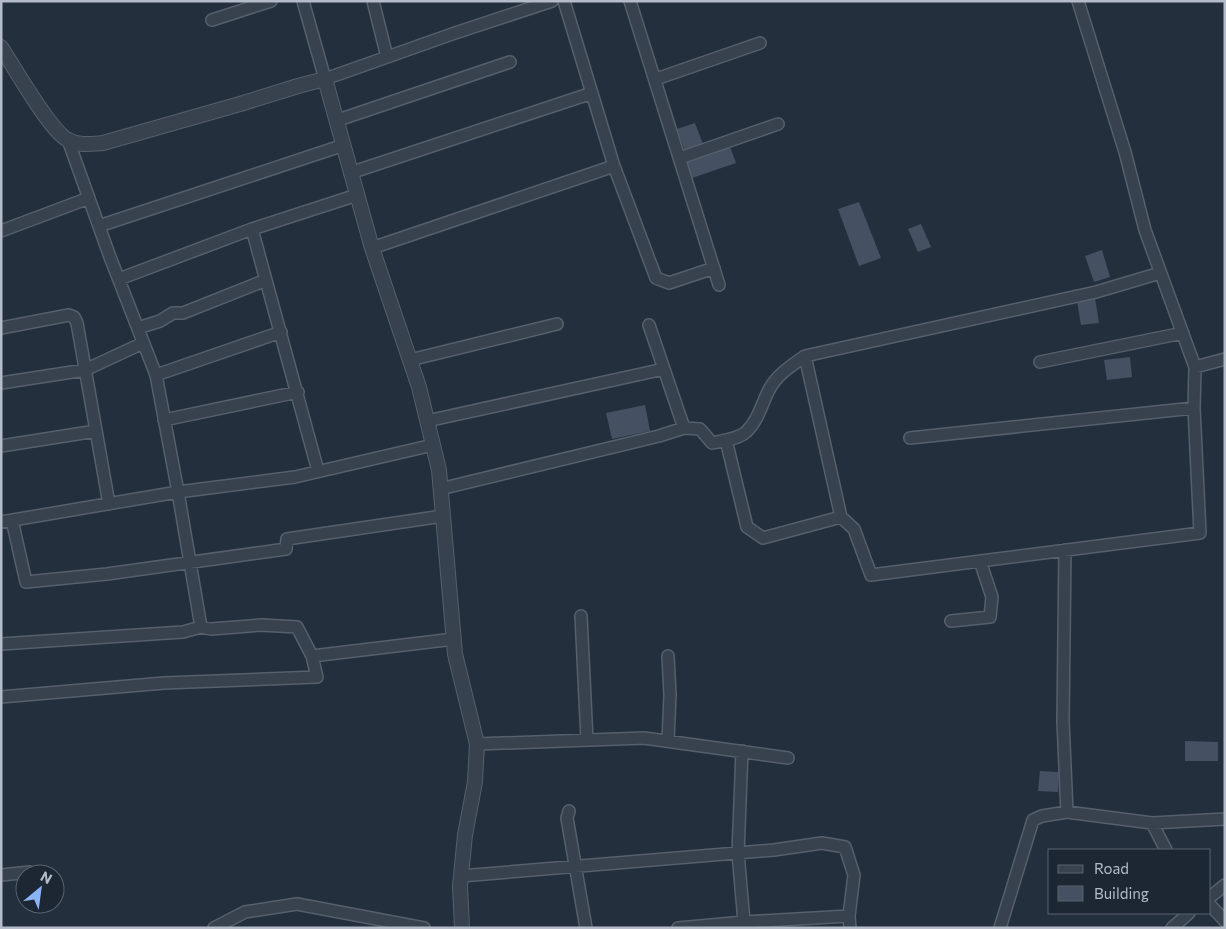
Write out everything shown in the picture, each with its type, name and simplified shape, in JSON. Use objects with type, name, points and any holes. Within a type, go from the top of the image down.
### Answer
[{"type":"street","points":[[212,20],[271,1]]},
{"type":"street","points":[[303,1],[338,120],[350,173],[372,248],[419,387],[439,470],[455,654],[476,744],[475,782],[465,835],[461,876],[462,928]]},
{"type":"street","points":[[373,1],[387,57]]},
{"type":"street","points":[[1,47],[54,129],[68,140],[84,144],[102,143],[326,79],[455,32],[552,1]]},
{"type":"street","points":[[564,1],[614,166],[656,278],[669,283],[714,268]]},
{"type":"street","points":[[630,1],[719,285]]},
{"type":"street","points":[[805,356],[841,517],[854,529],[871,575],[1200,533],[1194,408],[1195,367],[1145,230],[1125,152],[1078,1]]},
{"type":"street","points":[[656,79],[760,43]]},
{"type":"street","points":[[338,120],[510,62]]},
{"type":"street","points":[[350,173],[592,93]]},
{"type":"street","points":[[680,158],[778,124]]},
{"type":"street","points":[[68,140],[156,375],[201,627]]},
{"type":"street","points":[[99,226],[344,145]]},
{"type":"street","points":[[372,248],[614,166]]},
{"type":"street","points":[[119,279],[252,229],[357,195]]},
{"type":"street","points":[[1,231],[89,198]]},
{"type":"street","points":[[252,229],[318,471]]},
{"type":"street","points":[[440,489],[684,428],[700,429],[712,443],[726,440],[745,434],[758,415],[770,387],[786,368],[805,356],[1096,292],[1160,273]]},
{"type":"street","points":[[138,328],[160,322],[173,313],[183,313],[266,280]]},
{"type":"street","points":[[1,328],[69,315],[74,317],[109,504]]},
{"type":"street","points":[[410,360],[557,324]]},
{"type":"street","points":[[649,325],[684,428]]},
{"type":"street","points":[[156,375],[281,332]]},
{"type":"street","points":[[1040,362],[1183,333]]},
{"type":"street","points":[[1,383],[85,370],[144,343]]},
{"type":"street","points":[[1195,367],[1225,358]]},
{"type":"street","points":[[427,422],[664,369]]},
{"type":"street","points":[[164,420],[298,392]]},
{"type":"street","points":[[910,438],[1194,408]]},
{"type":"street","points":[[1,446],[96,431]]},
{"type":"street","points":[[726,440],[747,527],[763,538],[841,517]]},
{"type":"street","points":[[433,445],[295,477],[178,492],[7,521],[26,582],[107,574],[286,549],[287,539],[443,516]]},
{"type":"street","points":[[1065,550],[1063,720],[1067,812]]},
{"type":"street","points":[[952,621],[990,617],[992,597],[980,561]]},
{"type":"street","points":[[582,616],[587,740]]},
{"type":"street","points":[[1,644],[183,632],[201,627],[212,629],[261,624],[296,627],[312,656],[317,677],[164,682],[1,697]]},
{"type":"street","points":[[312,656],[454,639]]},
{"type":"street","points":[[668,656],[670,695],[668,741]]},
{"type":"street","points":[[476,744],[644,738],[788,758]]},
{"type":"street","points":[[742,751],[738,853],[744,922]]},
{"type":"street","points":[[569,811],[567,818],[586,928]]},
{"type":"street","points":[[1001,927],[1033,820],[1042,816],[1067,812],[1152,823],[1225,819]]},
{"type":"street","points":[[1152,823],[1165,849]]},
{"type":"street","points":[[461,876],[738,853],[822,843],[846,847],[854,875],[850,922],[744,922],[678,928]]},
{"type":"street","points":[[1,875],[15,874]]},
{"type":"street","points":[[1211,896],[1225,885]]},
{"type":"street","points":[[214,928],[245,912],[297,904],[424,928]]},
{"type":"street","points":[[1211,906],[1225,921]]},
{"type":"street","points":[[1172,928],[1188,914]]},
{"type":"building","points":[[695,123],[703,144],[685,151],[677,129]]},
{"type":"building","points":[[729,144],[736,163],[689,179],[683,160]]},
{"type":"building","points":[[859,202],[881,258],[859,266],[838,209]]},
{"type":"building","points":[[921,224],[931,247],[918,252],[908,229]]},
{"type":"building","points":[[1102,250],[1110,277],[1094,282],[1085,256]]},
{"type":"building","points":[[1095,298],[1099,323],[1081,325],[1077,301]]},
{"type":"building","points":[[1130,357],[1132,377],[1107,380],[1104,360]]},
{"type":"building","points":[[645,405],[650,431],[612,439],[606,413]]},
{"type":"building","points":[[1185,741],[1218,742],[1218,761],[1185,761]]},
{"type":"building","points":[[1040,771],[1059,772],[1058,792],[1038,791]]}]
